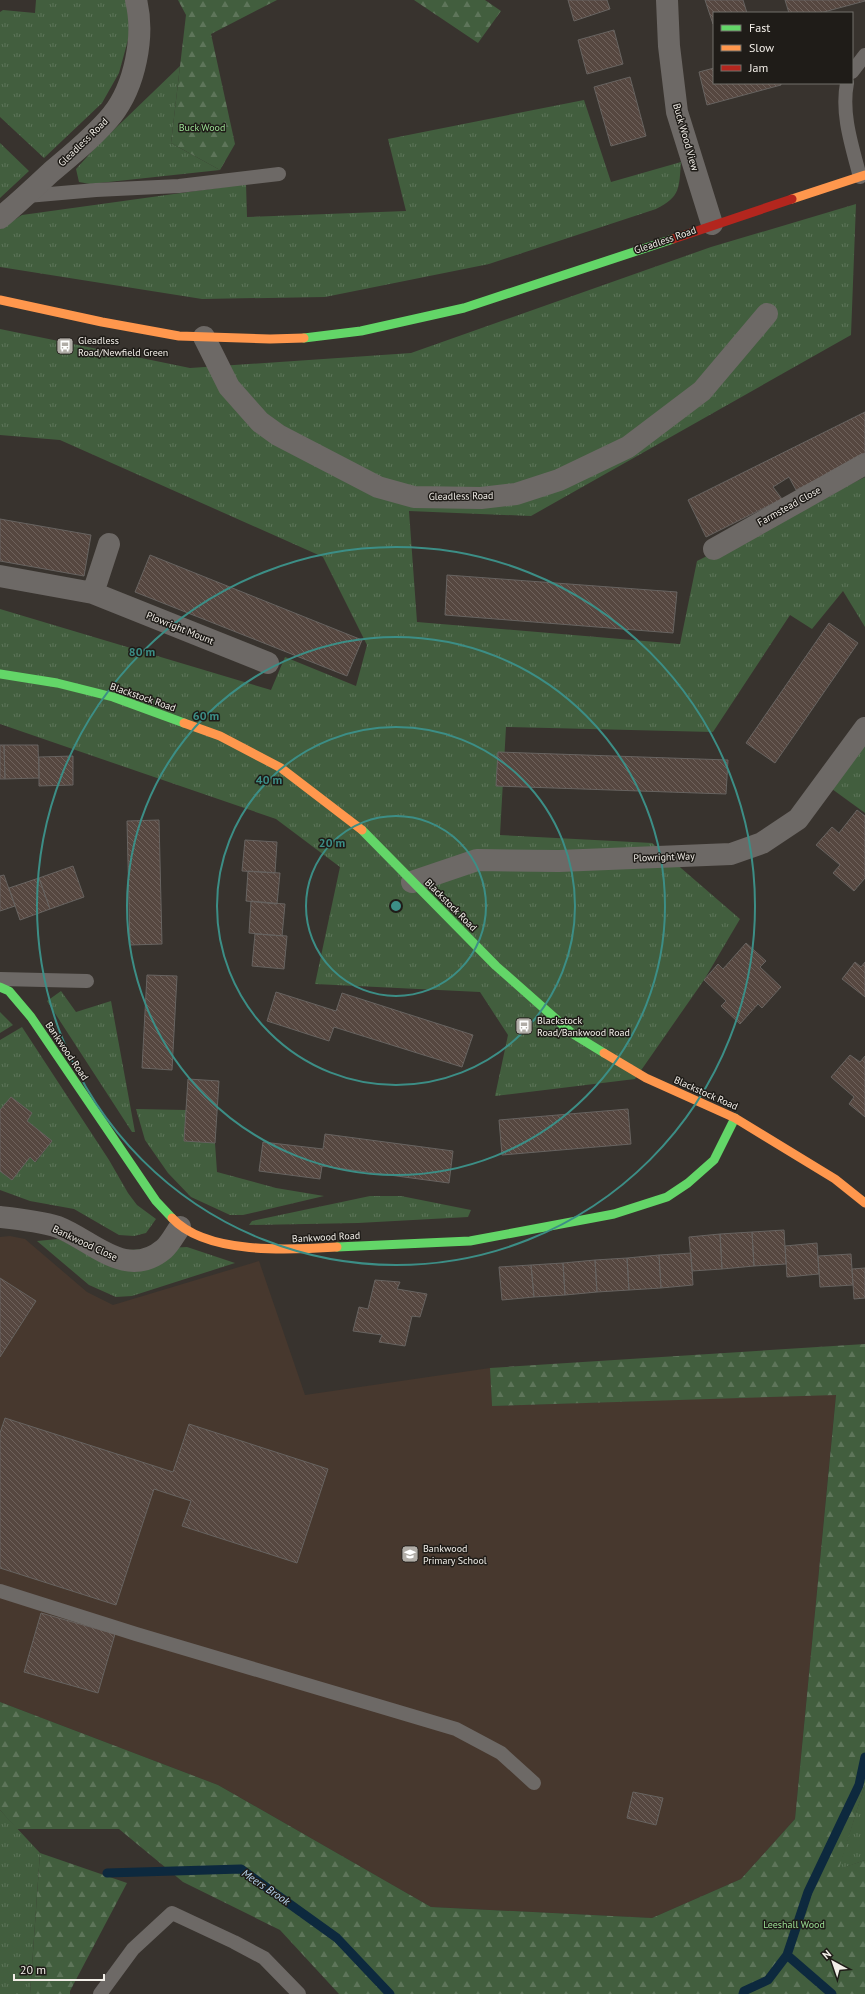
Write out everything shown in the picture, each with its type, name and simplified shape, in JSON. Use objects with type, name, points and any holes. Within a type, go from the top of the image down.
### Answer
[{"type":"street","name":"Gleadless Road","points":[[0,218],[27,196],[80,148],[112,114],[131,80],[140,41],[136,0]]},
{"type":"street","name":"Buck Wood View","points":[[667,0],[669,46],[677,112],[712,224]]},
{"type":"street","name":"Gleadless Road","points":[[0,300],[102,322],[179,336],[270,339],[316,337],[410,321],[464,308],[712,224],[862,176]]},
{"type":"street","name":"Gleadless Road","points":[[204,337],[229,387],[260,422],[278,435],[378,487],[414,497],[482,498],[516,494],[559,480],[628,447],[702,391],[767,314]]},
{"type":"street","name":"Farmstead Close","points":[[714,549],[865,464]]},
{"type":"street","points":[[93,593],[108,544]]},
{"type":"street","name":"Plowright Mount","points":[[0,576],[93,593],[268,664]]},
{"type":"street","name":"Blackstock Road","points":[[0,674],[56,683],[113,696],[220,736],[281,768],[357,824],[412,882],[496,966],[573,1034],[646,1078],[735,1118],[835,1178],[865,1202]]},
{"type":"street","name":"Plowright Way","points":[[412,882],[477,860],[559,861],[731,854],[762,843],[798,819],[865,728]]},
{"type":"street","name":"Bankwood Road","points":[[0,987],[9,991],[31,1017],[156,1201],[180,1227],[201,1238],[234,1245],[281,1250],[470,1241],[614,1214],[667,1197],[688,1183],[714,1160],[735,1118]]},
{"type":"street","name":"Bankwood Close","points":[[0,1217],[21,1219],[58,1228],[98,1250],[124,1261],[148,1260],[165,1248],[180,1227]]},
{"type":"lane","points":[[853,71],[865,55]]},
{"type":"lane","points":[[847,84],[845,94],[847,128],[862,176]]},
{"type":"lane","points":[[27,196],[96,190],[179,186],[279,174]]},
{"type":"lane","points":[[0,979],[87,981]]},
{"type":"lane","points":[[0,1591],[136,1634],[456,1729],[501,1753],[534,1783]]},
{"type":"lane","points":[[100,1994],[133,1949],[172,1913],[264,1958],[299,1994]]},
{"type":"shaded area","name":"Bankwood Primary School","points":[[10,1236],[25,1239],[87,1292],[113,1305],[259,1261],[305,1395],[490,1368],[492,1406],[836,1394],[795,1819],[741,1879],[652,1918],[431,1907],[218,1785],[0,1702],[0,1237]]},
{"type":"green space","points":[[36,0],[128,0],[131,29],[119,73],[102,103],[44,158],[0,117],[0,12],[3,10],[35,13]]},
{"type":"green space","name":"Buck Wood","points":[[178,0],[277,0],[211,34],[235,144],[220,170],[171,143],[186,15]]},
{"type":"green space","points":[[414,0],[485,0],[501,11],[478,43]]},
{"type":"green space","points":[[180,66],[171,143],[220,170],[90,184],[79,182],[76,169],[96,147]]},
{"type":"green space","points":[[584,100],[611,182],[681,162],[679,185],[674,195],[664,205],[656,209],[489,264],[325,297],[202,299],[0,267],[0,229],[22,215],[246,184],[247,217],[406,211],[388,139]]},
{"type":"green space","points":[[0,143],[29,171],[0,198]]},
{"type":"green space","points":[[856,204],[851,335],[531,516],[409,511],[417,622],[680,644],[697,561],[865,477],[865,627],[843,591],[812,629],[790,615],[713,732],[506,727],[500,835],[652,843],[740,919],[704,980],[635,1079],[495,1096],[508,1035],[480,992],[315,984],[340,867],[276,819],[0,724],[0,609],[271,690],[285,657],[356,686],[367,645],[323,557],[60,440],[0,435],[0,329],[190,368],[411,353],[711,247]]},
{"type":"green space","points":[[865,745],[865,813],[832,789]]},
{"type":"green space","points":[[61,991],[76,1012],[111,1001],[135,1132],[132,1132],[47,1001]]},
{"type":"green space","points":[[0,1012],[13,1025],[0,1033]]},
{"type":"green space","points":[[22,1027],[109,1160],[128,1193],[137,1205],[156,1219],[146,1233],[134,1236],[119,1235],[74,1209],[30,1201],[0,1190],[0,1171],[12,1180],[30,1157],[36,1162],[52,1141],[27,1121],[32,1113],[11,1097],[0,1110],[0,1040]]},
{"type":"green space","points":[[136,1109],[186,1110],[184,1141],[215,1143],[217,1172],[276,1188],[324,1196],[243,1215],[230,1215],[191,1197],[168,1173],[145,1140]]},
{"type":"green space","points":[[370,1196],[401,1196],[471,1210],[468,1217],[358,1223],[249,1225],[252,1221]]},
{"type":"green space","points":[[58,1239],[88,1252],[187,1247],[235,1263],[132,1296],[116,1297],[89,1285],[37,1241]]},
{"type":"green space","name":"Leeshall Wood","points":[[865,1344],[865,1784],[839,1869],[865,1860],[865,1994],[339,1994],[280,1930],[183,1882],[119,1829],[17,1829],[0,1810],[0,1702],[218,1785],[431,1907],[652,1918],[741,1879],[795,1819],[836,1395],[492,1406],[490,1368]]},
{"type":"green space","points":[[865,1784],[865,1860],[838,1870]]},
{"type":"green space","points":[[0,1810],[40,1853],[30,1994],[0,1994]]},
{"type":"green space","points":[[40,1853],[127,1883],[70,1991],[70,1994],[30,1994]]},
{"type":"building","points":[[568,0],[607,0],[610,9],[574,21]]},
{"type":"building","points":[[705,0],[743,0],[747,12],[713,12],[713,24]]},
{"type":"building","points":[[785,0],[865,0],[824,12],[789,12]]},
{"type":"building","points":[[614,30],[623,64],[587,74],[578,40]]},
{"type":"building","points":[[713,68],[713,84],[781,85],[707,105],[699,72]]},
{"type":"building","points":[[630,77],[646,136],[611,146],[594,87]]},
{"type":"building","points":[[865,412],[865,456],[796,490],[789,477],[773,487],[782,499],[706,537],[688,500]]},
{"type":"building","points":[[0,519],[91,535],[84,576],[0,561]]},
{"type":"building","points":[[150,555],[362,640],[347,676],[135,592]]},
{"type":"building","points":[[447,575],[677,592],[673,633],[445,615]]},
{"type":"building","points":[[829,623],[858,643],[775,763],[746,743]]},
{"type":"building","points":[[0,745],[4,745],[5,779],[0,779]]},
{"type":"building","points":[[4,745],[38,745],[39,778],[5,779]]},
{"type":"building","points":[[498,752],[728,760],[726,794],[496,786]]},
{"type":"building","points":[[73,756],[73,785],[39,786],[39,757]]},
{"type":"building","points":[[857,810],[865,816],[865,878],[854,891],[833,873],[840,865],[816,845],[832,827],[839,833]]},
{"type":"building","points":[[159,820],[162,944],[130,945],[127,821]]},
{"type":"building","points":[[245,840],[277,842],[275,873],[242,871]]},
{"type":"building","points":[[73,866],[84,897],[50,909],[39,878]]},
{"type":"building","points":[[248,871],[280,873],[277,904],[246,901]]},
{"type":"building","points":[[4,875],[15,906],[0,911],[0,876]]},
{"type":"building","points":[[39,878],[50,909],[20,920],[9,888]]},
{"type":"building","points":[[251,901],[285,904],[282,936],[249,933]]},
{"type":"building","points":[[255,934],[287,936],[284,969],[252,966]]},
{"type":"building","points":[[746,943],[766,961],[760,967],[781,987],[762,1008],[758,1004],[740,1024],[721,1006],[726,1001],[704,980],[718,964],[723,969]]},
{"type":"building","points":[[855,962],[861,967],[865,962],[865,997],[842,979]]},
{"type":"building","points":[[147,975],[177,976],[172,1070],[142,1068]]},
{"type":"building","points":[[276,992],[336,1011],[342,993],[473,1035],[462,1067],[334,1027],[329,1041],[267,1021]]},
{"type":"building","points":[[850,1055],[860,1062],[865,1056],[865,1117],[849,1104],[854,1097],[831,1077]]},
{"type":"building","points":[[188,1079],[219,1081],[215,1143],[184,1141]]},
{"type":"building","points":[[11,1097],[32,1113],[27,1121],[52,1141],[35,1162],[30,1157],[12,1180],[0,1171],[0,1110]]},
{"type":"building","points":[[628,1109],[631,1144],[502,1155],[499,1120]]},
{"type":"building","points":[[325,1134],[453,1151],[449,1183],[322,1166],[320,1179],[259,1171],[263,1142],[323,1149]]},
{"type":"building","points":[[784,1230],[786,1264],[754,1266],[752,1232]]},
{"type":"building","points":[[752,1232],[754,1266],[722,1269],[720,1234]]},
{"type":"building","points":[[720,1234],[722,1269],[692,1271],[689,1237]]},
{"type":"building","points":[[817,1243],[819,1274],[787,1277],[785,1246]]},
{"type":"building","points":[[691,1253],[693,1285],[661,1288],[659,1255]]},
{"type":"building","points":[[851,1254],[853,1285],[820,1287],[818,1256]]},
{"type":"building","points":[[659,1255],[661,1288],[629,1290],[627,1258]]},
{"type":"building","points":[[627,1258],[629,1290],[597,1292],[595,1260]]},
{"type":"building","points":[[595,1260],[597,1292],[565,1295],[563,1263]]},
{"type":"building","points":[[563,1263],[565,1295],[534,1297],[531,1265]]},
{"type":"building","points":[[531,1265],[534,1297],[502,1300],[499,1267]]},
{"type":"building","points":[[865,1268],[865,1298],[854,1299],[852,1269]]},
{"type":"building","points":[[0,1278],[36,1301],[0,1357]]},
{"type":"building","points":[[375,1280],[400,1282],[397,1289],[427,1294],[420,1317],[412,1316],[405,1346],[379,1342],[382,1335],[353,1331],[359,1307],[368,1309]]},
{"type":"building","points":[[5,1418],[173,1472],[189,1424],[328,1469],[297,1563],[182,1526],[191,1501],[154,1489],[116,1605],[0,1568],[0,1433]]},
{"type":"building","points":[[41,1613],[115,1634],[98,1693],[24,1672]]},
{"type":"building","points":[[633,1792],[663,1798],[656,1825],[627,1818]]},
{"type":"waterway","points":[[787,1955],[808,1892],[859,1785],[865,1757]]},
{"type":"waterway","name":"Meers Brook","points":[[107,1873],[241,1869],[337,1938],[390,1994]]},
{"type":"waterway","name":"Meers Brook","points":[[743,1994],[744,1991],[768,1980],[787,1955],[832,1994]]},
{"type":"traffic: fast","points":[[304,338],[361,331],[464,308],[673,239]]},
{"type":"traffic: fast","points":[[0,674],[57,683],[113,697],[184,723]]},
{"type":"traffic: fast","points":[[362,830],[496,966],[573,1034],[604,1053]]},
{"type":"traffic: fast","points":[[0,987],[9,991],[31,1017],[156,1201],[172,1218]]},
{"type":"traffic: fast","points":[[337,1247],[470,1241],[614,1214],[667,1197],[688,1183],[714,1160],[735,1118]]},
{"type":"traffic: slow","points":[[792,199],[865,175]]},
{"type":"traffic: slow","points":[[0,300],[102,322],[179,336],[270,339],[304,338]]},
{"type":"traffic: slow","points":[[184,723],[220,736],[281,768],[362,830]]},
{"type":"traffic: slow","points":[[604,1053],[646,1078],[735,1118],[835,1179],[865,1203]]},
{"type":"traffic: slow","points":[[172,1218],[187,1230],[206,1239],[227,1244],[250,1248],[273,1249],[337,1247]]},
{"type":"traffic: jam","points":[[673,239],[792,199]]},
{"type":"place","name":"Gleadless Road/Newfield Green","points":[[65,346]]},
{"type":"place","name":"Blackstock Road/Bankwood Road","points":[[524,1026]]},
{"type":"place","name":"Bankwood Primary School","points":[[410,1554]]}]
